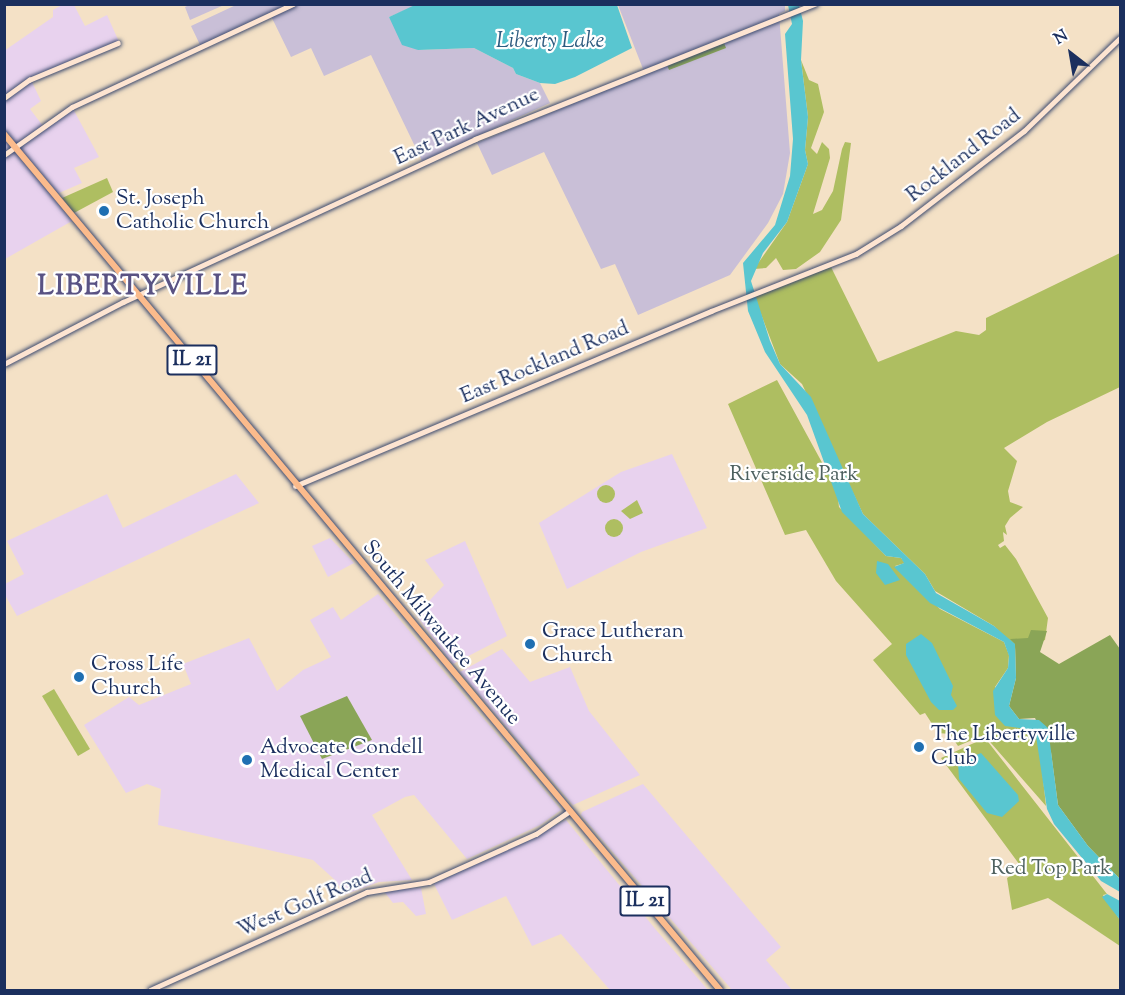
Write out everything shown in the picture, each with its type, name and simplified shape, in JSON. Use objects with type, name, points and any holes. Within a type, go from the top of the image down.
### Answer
[{"type":"main road","name":"IL 21","points":[[4,134],[139,295]]},
{"type":"main road","name":"South Milwaukee Avenue","points":[[139,295],[295,486],[720,990]]},
{"type":"street","points":[[4,155],[72,107],[293,4]]},
{"type":"street","name":"East Park Avenue","points":[[4,364],[139,295],[533,113],[815,4]]},
{"type":"street","name":"Rockland Road","points":[[809,275],[879,241],[946,192],[1024,131],[1120,38]]},
{"type":"street","points":[[4,98],[29,80],[118,43]]},
{"type":"street","name":"East Rockland Road","points":[[295,486],[761,290],[809,275]]},
{"type":"street","name":"West Golf Road","points":[[150,990],[368,892],[429,882],[536,834],[570,811]]},
{"type":"shaded area","points":[[62,5],[74,5],[85,26],[107,15],[120,44],[32,82],[41,101],[30,109],[43,126],[71,105],[99,157],[74,168],[82,183],[52,196],[72,221],[5,259],[4,51],[53,17],[53,10]]},
{"type":"shaded area","points":[[224,5],[190,20],[185,7]]},
{"type":"shaded area","points":[[236,5],[417,5],[389,17],[418,50],[474,48],[513,68],[516,74],[540,83],[550,103],[422,161],[371,55],[324,76],[311,48],[291,57],[271,16],[202,49],[191,26]]},
{"type":"shaded area","points":[[618,5],[785,5],[785,11],[779,14],[790,153],[783,194],[768,223],[730,275],[638,315],[615,264],[601,269],[544,152],[492,175],[477,143],[645,74]]},
{"type":"shaded area","points":[[672,454],[707,528],[641,552],[567,589],[539,523],[621,472]]},
{"type":"shaded area","points":[[236,474],[259,503],[17,616],[5,595],[5,584],[24,574],[7,541],[107,494],[123,528]]},
{"type":"shaded area","points":[[330,538],[354,563],[328,577],[312,546]]},
{"type":"shaded area","points":[[465,541],[507,636],[453,664],[416,615],[444,585],[425,560]]},
{"type":"shaded area","name":"Advocate Condell Medical Center","points":[[378,594],[561,810],[540,825],[467,859],[414,795],[405,797],[372,815],[412,880],[379,882],[344,895],[336,881],[313,860],[158,825],[161,789],[147,784],[126,793],[84,725],[129,697],[139,705],[191,684],[183,664],[249,638],[277,691],[303,670],[331,657],[310,620],[333,607],[341,620]]},
{"type":"shaded area","points":[[502,649],[530,682],[570,667],[589,711],[640,775],[573,805],[460,672]]},
{"type":"shaded area","points":[[643,784],[781,947],[766,960],[792,990],[732,990],[581,815],[582,812]]},
{"type":"shaded area","points":[[566,820],[708,990],[610,990],[561,934],[532,946],[506,896],[452,920],[434,884]]},
{"type":"shaded area","points":[[421,888],[426,914],[416,916],[403,902],[393,903],[383,890]]},
{"type":"green space","points":[[724,43],[726,48],[669,70],[667,65]]},
{"type":"green space","points":[[801,60],[809,80],[818,84],[824,112],[811,148],[817,154],[822,142],[829,149],[830,158],[813,214],[822,210],[833,191],[842,149],[845,142],[851,143],[841,220],[820,252],[796,269],[783,270],[776,258],[766,268],[754,269],[787,222],[808,164],[805,150],[808,117]]},
{"type":"green space","points":[[107,178],[113,192],[74,213],[62,198]]},
{"type":"green space","points":[[1120,253],[1120,387],[1047,422],[1004,448],[1017,461],[1008,491],[1010,502],[1023,507],[1010,518],[1005,526],[1007,535],[1003,532],[1004,541],[998,545],[1000,548],[1005,545],[1016,559],[1048,618],[1045,640],[1017,650],[994,626],[935,591],[925,574],[863,514],[802,384],[780,364],[753,293],[831,267],[878,362],[956,331],[979,335],[986,330],[986,318]]},
{"type":"green space","name":"Riverside Park","points":[[777,380],[837,490],[839,507],[886,556],[901,558],[905,563],[895,566],[940,609],[1004,642],[1009,655],[1008,668],[995,687],[1019,727],[1032,731],[1039,742],[1046,806],[984,735],[958,746],[950,734],[938,733],[925,713],[920,715],[873,660],[892,644],[836,581],[806,530],[785,535],[728,404]]},
{"type":"green space","points":[[606,485],[612,488],[615,494],[612,500],[606,503],[600,500],[597,494],[600,488]]},
{"type":"green space","points":[[637,500],[643,513],[630,519],[621,511]]},
{"type":"green space","points":[[610,519],[618,519],[623,524],[621,535],[610,537],[605,532],[605,524]]},
{"type":"green space","points":[[1031,630],[1047,631],[1040,652],[1059,664],[1110,635],[1120,649],[1120,879],[1088,846],[1058,805],[1051,752],[1035,718],[1019,719],[1009,706],[1016,678],[1015,644],[1010,639],[1028,638]]},
{"type":"green space","points":[[54,689],[90,749],[78,756],[42,696]]},
{"type":"green space","points":[[347,696],[372,740],[322,759],[300,716]]},
{"type":"green space","name":"Red Top Park","points":[[985,738],[1107,894],[1103,895],[1120,920],[1120,946],[1048,898],[1012,910],[1007,878],[1022,868],[941,758]]},
{"type":"water","name":"Liberty Lake","points":[[417,4],[617,5],[632,48],[575,77],[555,84],[540,83],[516,74],[513,68],[474,48],[418,50],[402,45],[389,17]]},
{"type":"water","points":[[788,5],[799,5],[803,21],[801,60],[808,117],[805,150],[808,164],[787,222],[763,253],[751,281],[770,341],[780,364],[811,397],[863,514],[925,574],[936,593],[994,626],[1015,644],[1016,678],[1009,706],[1019,719],[1039,720],[1048,728],[1058,805],[1088,846],[1120,879],[1120,892],[1101,881],[1054,824],[1047,809],[1036,736],[1026,729],[1005,726],[995,715],[993,691],[1008,668],[1009,656],[1004,642],[930,603],[894,567],[904,563],[901,558],[886,556],[842,512],[807,415],[765,352],[748,311],[743,263],[775,225],[790,176],[793,139],[785,34],[792,24]]},
{"type":"water","points":[[877,561],[888,564],[900,580],[885,585],[876,573]]},
{"type":"water","points":[[921,634],[932,643],[953,686],[951,695],[957,706],[953,710],[939,710],[931,702],[906,655],[906,644]]},
{"type":"water","points":[[981,753],[1018,795],[1019,801],[1002,817],[987,813],[959,779],[958,763]]},
{"type":"water","points":[[1107,894],[1120,901],[1120,920],[1102,897]]},
{"type":"place","name":"St. Joseph Catholic Church","points":[[104,211]]},
{"type":"place","name":"Grace Lutheran Church","points":[[530,644]]},
{"type":"place","name":"Cross Life Church","points":[[79,677]]},
{"type":"place","name":"The Libertyville Club","points":[[919,747]]},
{"type":"place","name":"Advocate Condell Medical Center","points":[[247,760]]},
{"type":"district","name":"LIBERTYVILLE","points":[[143,288]]}]
